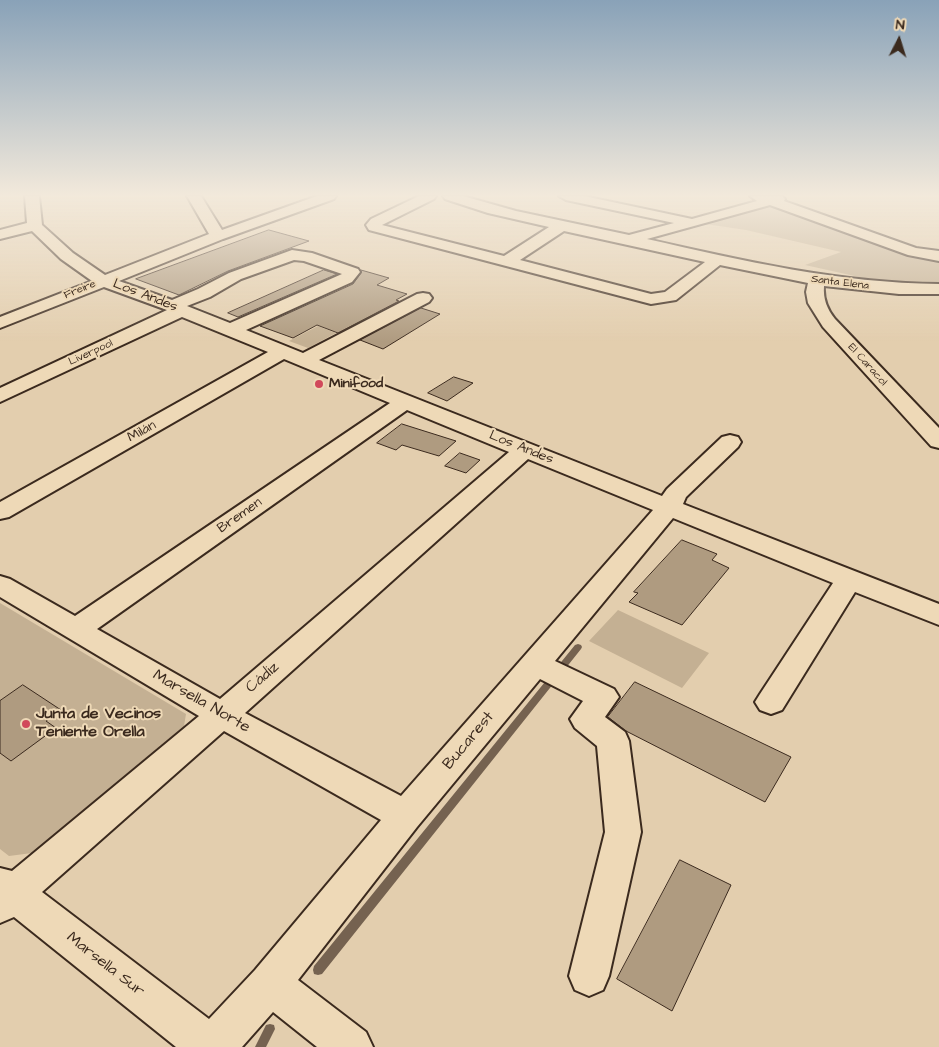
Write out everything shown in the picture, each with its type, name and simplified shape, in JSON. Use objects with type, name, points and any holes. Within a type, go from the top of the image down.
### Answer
[{"type":"street","name":"Los Andes","points":[[55,245],[67,256],[103,281],[177,308],[405,402],[670,506],[939,615]]},
{"type":"street","name":"Freire","points":[[0,323],[195,245]]},
{"type":"street","points":[[441,245],[643,298],[659,300],[670,296],[716,261]]},
{"type":"street","points":[[506,262],[532,245]]},
{"type":"street","name":"Santa Elena","points":[[651,245],[716,261],[817,280],[869,287],[936,292]]},
{"type":"street","points":[[893,245],[913,252],[933,255]]},
{"type":"street","name":"Liverpool","points":[[0,396],[177,308],[235,276],[288,256],[306,256],[350,270],[352,274],[346,279],[230,330]]},
{"type":"street","name":"El Caracol","points":[[817,280],[814,290],[815,301],[829,323],[939,441]]},
{"type":"street","name":"Milán","points":[[0,512],[294,356],[423,298]]},
{"type":"street","name":"Bremen","points":[[75,630],[405,402]]},
{"type":"street","name":"Bucarest","points":[[211,1047],[270,984],[405,816],[670,506],[676,494],[730,442]]},
{"type":"street","name":"Cádiz","points":[[5,894],[222,715],[525,450]]},
{"type":"street","points":[[771,702],[849,579]]},
{"type":"street","name":"Marsella Norte","points":[[0,585],[222,715],[405,816]]},
{"type":"street","points":[[535,664],[603,697],[586,719],[613,741],[623,832],[590,976]]},
{"type":"street","name":"Marsella Sur","points":[[5,894],[211,1047]]},
{"type":"street","points":[[270,984],[351,1047]]},
{"type":"shaded area","points":[[810,245],[886,245],[928,260],[939,258],[939,284],[868,279],[805,265],[841,252]]},
{"type":"shaded area","points":[[318,326],[336,333],[308,348],[289,341]]},
{"type":"shaded area","points":[[0,603],[186,714],[184,726],[32,853],[9,856],[0,849]]},
{"type":"shaded area","points":[[618,610],[709,653],[682,688],[589,641]]},
{"type":"building","points":[[229,245],[299,245],[228,271],[179,295],[136,279]]},
{"type":"building","points":[[324,270],[337,274],[238,317],[228,313]]},
{"type":"building","points":[[361,270],[389,278],[377,285],[407,294],[396,300],[399,301],[338,333],[317,325],[293,338],[260,326],[353,284]]},
{"type":"building","points":[[421,308],[440,314],[383,349],[360,340]]},
{"type":"building","points":[[454,377],[473,383],[447,401],[428,393]]},
{"type":"building","points":[[402,424],[456,441],[439,456],[402,445],[396,450],[377,443]]},
{"type":"building","points":[[460,453],[480,460],[466,473],[445,466]]},
{"type":"building","points":[[682,540],[717,554],[712,560],[729,568],[682,625],[629,602],[638,593],[634,592]]},
{"type":"building","points":[[635,682],[791,757],[765,802],[626,731],[608,717]]},
{"type":"building","name":"Junta de Vecinos Teniente Orella","points":[[23,685],[61,710],[46,721],[56,728],[11,761],[0,753],[0,701]]},
{"type":"building","points":[[680,860],[731,885],[672,1011],[617,979]]},
{"type":"waterway","points":[[318,970],[578,647]]},
{"type":"waterway","points":[[260,1047],[270,1029]]},
{"type":"place","name":"Minifood","points":[[319,384]]},
{"type":"place","name":"Junta de Vecinos Teniente Orella","points":[[26,724]]}]
